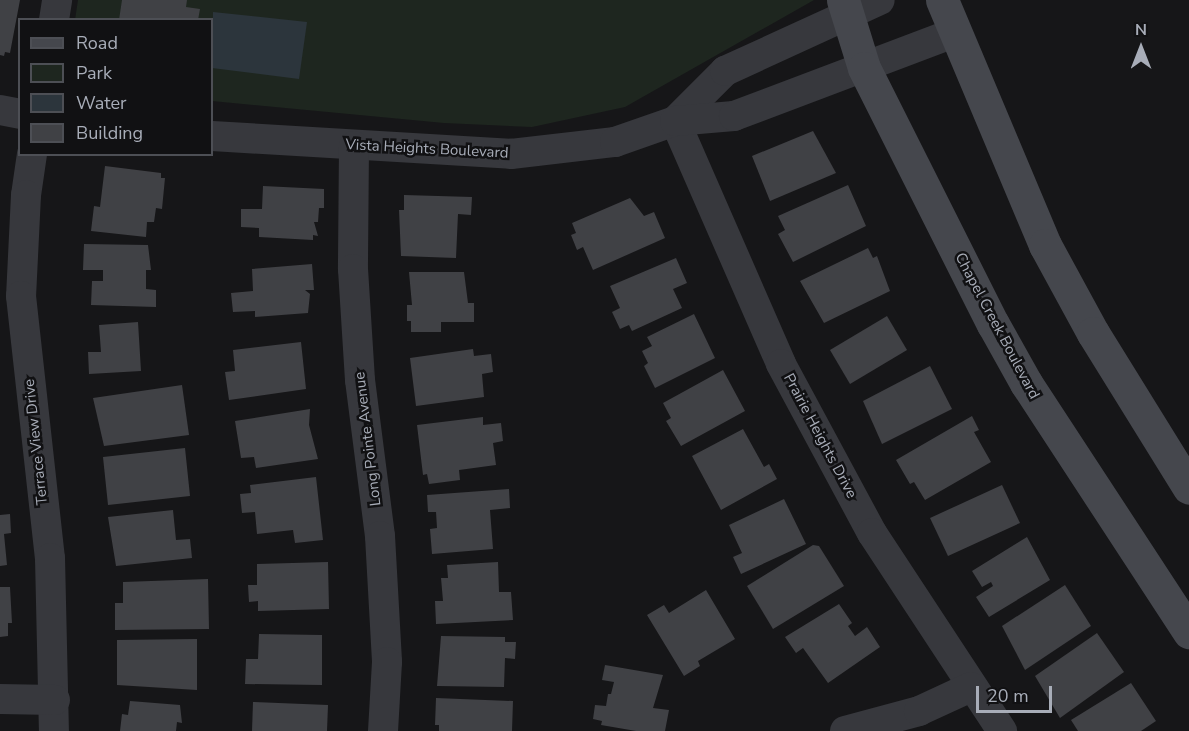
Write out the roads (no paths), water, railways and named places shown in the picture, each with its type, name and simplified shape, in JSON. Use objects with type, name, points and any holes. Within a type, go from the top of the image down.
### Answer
[{"type":"main road","points":[[942,0],[988,118],[1045,244],[1093,333],[1189,488]]},
{"type":"main road","name":"Chapel Creek Boulevard","points":[[845,7],[864,68],[1026,383],[1189,632]]},
{"type":"street","points":[[54,18],[57,0]]},
{"type":"street","name":"Vista Heights Boulevard","points":[[675,120],[725,71],[845,7],[880,0]]},
{"type":"street","name":"Vista Heights Boulevard","points":[[213,136],[511,154],[615,142],[675,120],[734,116],[956,32]]},
{"type":"street","points":[[0,110],[18,114]]},
{"type":"street","name":"Prairie Heights Drive","points":[[675,120],[781,364],[872,533],[1002,731]]},
{"type":"street","name":"Long Pointe Avenue","points":[[354,146],[353,269],[360,380],[380,536],[387,662],[383,731]]},
{"type":"street","name":"Terrace View Drive","points":[[32,156],[26,195],[21,296],[50,558],[56,700],[54,731]]},
{"type":"street","points":[[845,731],[919,711],[971,687]]},
{"type":"street","points":[[0,699],[56,700]]},
{"type":"water","points":[[213,12],[307,22],[299,79],[213,68]]}]
